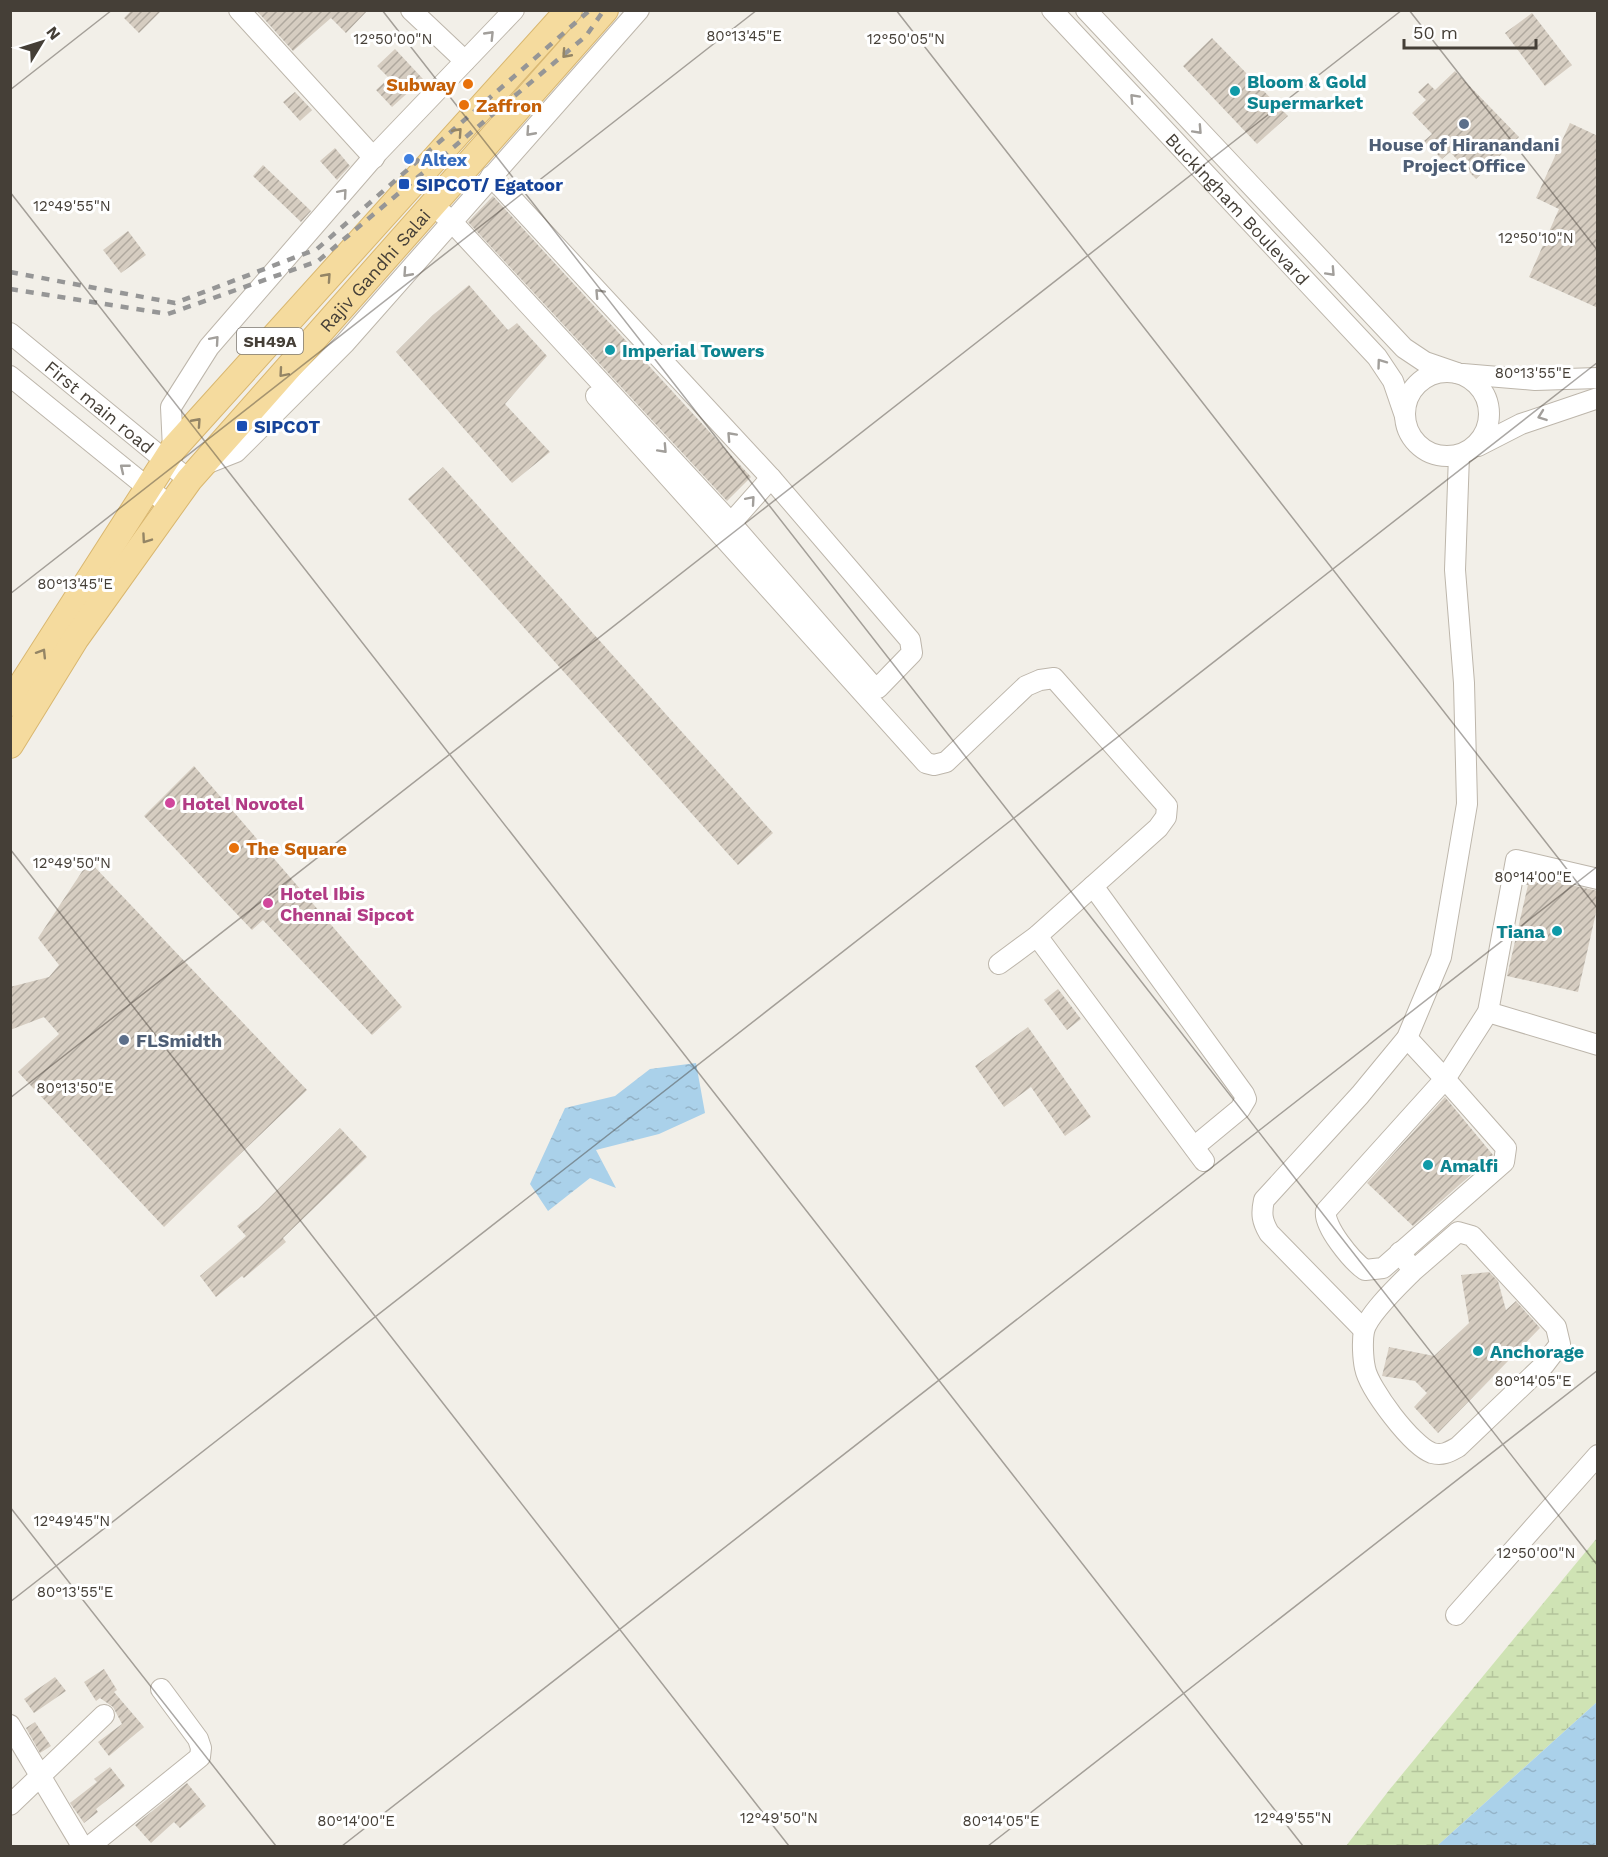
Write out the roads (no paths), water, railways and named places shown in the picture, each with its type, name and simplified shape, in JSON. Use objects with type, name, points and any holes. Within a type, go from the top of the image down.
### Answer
[{"type":"main road","name":"Rajiv Gandhi Salai","points":[[10,703],[169,454],[569,10]]},
{"type":"main road","name":"Rajiv Gandhi Salai","points":[[10,745],[76,638],[195,473],[605,10]]},
{"type":"street","points":[[239,10],[374,158]]},
{"type":"street","points":[[411,10],[465,61]]},
{"type":"street","points":[[169,454],[171,407],[209,347],[374,158],[514,10]]},
{"type":"street","points":[[195,473],[236,452],[345,343],[490,176],[639,10]]},
{"type":"street","name":"Buckingham Boulevard","points":[[1052,10],[1377,357],[1393,381],[1408,430],[1420,447],[1439,455],[1465,452],[1486,430],[1489,406],[1477,384],[1458,373],[1425,362],[1404,348],[1086,10]]},
{"type":"street","points":[[1152,117],[1170,100]]},
{"type":"street","points":[[429,207],[449,225],[731,523],[872,684],[878,688],[912,653],[910,640],[771,478],[490,176]]},
{"type":"street","points":[[449,225],[926,764],[946,762],[1026,686],[1054,678],[1167,806],[1166,817],[1158,828],[1037,936],[999,964]]},
{"type":"street","name":"First main road","points":[[10,333],[195,473]]},
{"type":"street","name":"Buckingham Boulevard","points":[[1404,416],[1408,395],[1422,379],[1434,373],[1535,380],[1598,378]]},
{"type":"street","points":[[10,376],[169,506]]},
{"type":"street","points":[[1364,1330],[1269,1233],[1262,1222],[1261,1212],[1264,1200],[1360,1095],[1407,1038],[1441,957],[1467,804],[1464,683],[1455,570],[1465,452],[1521,424],[1598,398]]},
{"type":"street","points":[[731,523],[771,478]]},
{"type":"street","points":[[1407,1038],[1445,1079],[1506,1148],[1506,1154],[1501,1165],[1383,1268],[1365,1270],[1354,1263],[1325,1220],[1326,1211],[1445,1079],[1488,1012],[1516,860],[1598,879]]},
{"type":"street","points":[[1037,936],[1199,1154],[1240,1109],[1246,1099],[1093,886]]},
{"type":"street","points":[[1488,1012],[1598,1045]]},
{"type":"street","points":[[1458,1232],[1472,1236],[1556,1327],[1560,1344],[1536,1373],[1458,1447],[1446,1455],[1432,1453],[1413,1438],[1383,1403],[1365,1369],[1364,1330],[1379,1308],[1413,1271],[1458,1232]]},
{"type":"street","points":[[1400,1252],[1413,1271]]},
{"type":"street","points":[[1456,1615],[1598,1455]]},
{"type":"street","points":[[90,1846],[200,1757],[201,1748],[198,1739],[161,1689]]},
{"type":"street","points":[[10,1805],[104,1715]]},
{"type":"street","points":[[10,1725],[82,1846]]},
{"type":"water","points":[[696,1063],[705,1113],[659,1134],[596,1150],[616,1188],[590,1178],[548,1211],[530,1184],[565,1108],[615,1096],[650,1069]]},
{"type":"water","points":[[1597,1702],[1597,1846],[1437,1846]]},
{"type":"railway","points":[[10,272],[175,303],[317,249],[590,10]]},
{"type":"railway","points":[[10,289],[168,314],[318,261],[586,36],[604,10]]},
{"type":"place","name":"Subway","points":[[468,84]]},
{"type":"place","name":"Bloom & Gold Supermarket","points":[[1235,91]]},
{"type":"place","name":"Zaffron","points":[[464,105]]},
{"type":"place","name":"House of Hiranandani Project Office","points":[[1464,124]]},
{"type":"place","name":"Altex","points":[[409,159]]},
{"type":"place","name":"SIPCOT/ Egatoor","points":[[404,184]]},
{"type":"place","name":"Imperial Towers","points":[[610,350]]},
{"type":"place","name":"SIPCOT","points":[[242,426]]},
{"type":"place","name":"Hotel Novotel","points":[[170,803]]},
{"type":"place","name":"The Square","points":[[234,848]]},
{"type":"place","name":"Hotel Ibis Chennai Sipcot","points":[[268,903]]},
{"type":"place","name":"Tiana","points":[[1557,931]]},
{"type":"place","name":"FLSmidth","points":[[124,1040]]},
{"type":"place","name":"Amalfi","points":[[1428,1165]]},
{"type":"place","name":"Anchorage","points":[[1478,1351]]}]
